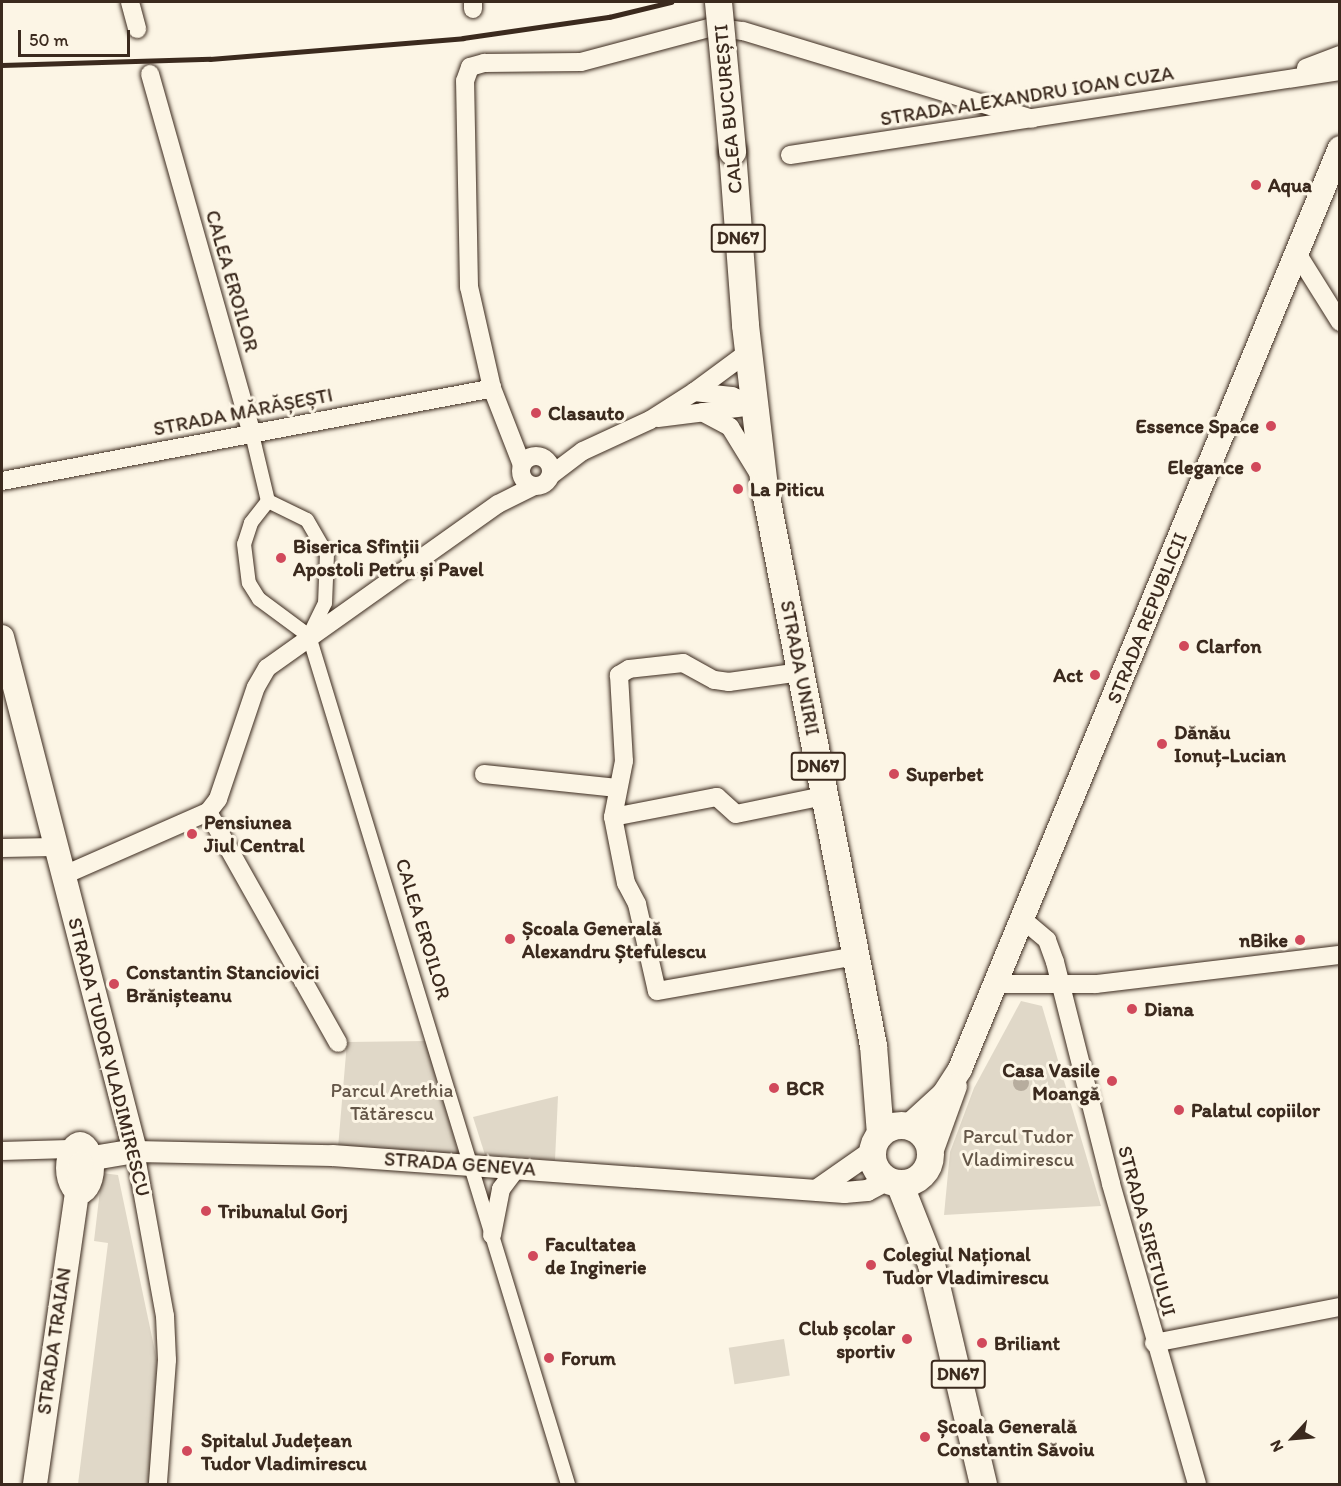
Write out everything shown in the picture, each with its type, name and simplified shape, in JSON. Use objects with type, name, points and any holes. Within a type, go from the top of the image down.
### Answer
[{"type":"main road","name":"CALEA BUCUREȘTI","points":[[718,2],[745,325]]},
{"type":"main road","name":"STRADA REPUBLICII","points":[[927,1163],[953,1098],[958,1072],[1336,155],[1340,138]]},
{"type":"main road","name":"STRADA UNIRII","points":[[745,325],[764,486],[891,1134],[876,1167],[893,1181],[932,1264]]},
{"type":"main road","name":"STRADA TUDOR VLADIMIRESCU","points":[[2,637],[54,847],[135,1151]]},
{"type":"main road","name":"STRADA REPUBLICII","points":[[891,1134],[933,1106],[958,1072]]},
{"type":"main road","name":"STRADA UNIRII","points":[[891,1134],[924,1137],[932,1264],[983,1485]]},
{"type":"main road","name":"STRADA GENEVA","points":[[77,1156],[135,1151]]},
{"type":"main road","name":"STRADA TRAIAN","points":[[35,1484],[74,1198],[77,1156]]},
{"type":"main road","points":[[893,1181],[908,1182],[927,1163]]},
{"type":"street","points":[[129,2],[137,29]]},
{"type":"street","points":[[534,469],[513,435],[492,388],[476,329],[466,261],[465,81],[470,67],[484,63],[581,62],[714,27],[743,31],[1032,119]]},
{"type":"street","name":"STRADA ALEXANDRU IOAN CUZA","points":[[1270,82],[1340,55]]},
{"type":"street","name":"STRADA ALEXANDRU IOAN CUZA","points":[[790,155],[1340,71]]},
{"type":"street","name":"CALEA EROILOR","points":[[150,75],[252,434],[268,501]]},
{"type":"street","points":[[1295,250],[1340,322]]},
{"type":"street","points":[[62,876],[208,812],[218,799],[261,677],[309,636],[498,504],[534,469],[583,451],[650,420],[694,392],[748,352]]},
{"type":"street","name":"STRADA MĂRĂȘEȘTI","points":[[2,482],[492,388]]},
{"type":"street","points":[[694,392],[732,396],[753,406]]},
{"type":"street","points":[[650,420],[753,406]]},
{"type":"street","points":[[701,412],[730,427],[764,486]]},
{"type":"street","points":[[268,501],[306,520],[327,554],[325,603],[309,636],[259,599],[249,583],[244,544],[251,524],[268,501]]},
{"type":"street","name":"CALEA EROILOR","points":[[309,636],[568,1485]]},
{"type":"street","points":[[801,672],[729,682],[714,680],[683,663],[629,669],[619,675],[624,761],[613,816],[626,883],[637,904],[657,991],[855,956]]},
{"type":"street","points":[[484,774],[617,788]]},
{"type":"street","points":[[613,816],[717,797],[736,814],[824,796]]},
{"type":"street","points":[[208,812],[338,1043]]},
{"type":"street","points":[[2,848],[54,847]]},
{"type":"street","name":"STRADA SIRETULUI","points":[[1021,918],[1047,940],[1154,1343],[1197,1485]]},
{"type":"street","points":[[994,984],[1061,987],[1340,955]]},
{"type":"street","points":[[817,1189],[891,1134]]},
{"type":"street","points":[[2,1151],[77,1156]]},
{"type":"street","name":"STRADA GENEVA","points":[[135,1151],[332,1155],[857,1193],[893,1181]]},
{"type":"street","name":"STRADA TUDOR VLADIMIRESCU","points":[[135,1151],[165,1316],[167,1360],[158,1485]]},
{"type":"street","name":"CALEA EROILOR","points":[[492,1235],[501,1189],[518,1168]]},
{"type":"street","points":[[1154,1343],[1340,1307]]},
{"type":"green space","name":"Parcul Tudor Vladimirescu","points":[[1021,1001],[1042,1006],[1101,1206],[944,1215],[950,1152],[974,1088]]},
{"type":"green space","name":"Parcul Arethia Tătărescu","points":[[426,1041],[459,1155],[338,1148],[347,1042]]},
{"type":"green space","points":[[558,1096],[555,1160],[485,1155],[473,1117]]},
{"type":"green space","points":[[102,1173],[118,1175],[157,1361],[150,1484],[78,1484],[108,1243],[94,1241]]},
{"type":"green space","points":[[784,1339],[790,1376],[734,1384],[729,1348]]},
{"type":"shaded area","points":[[1018,1075],[1024,1075],[1029,1083],[1027,1089],[1018,1091],[1013,1086],[1013,1080]]},
{"type":"railway","points":[[2,65],[210,59],[463,38],[609,17],[671,2]]},
{"type":"place","name":"Aqua","points":[[1256,185]]},
{"type":"place","name":"Clasauto","points":[[536,413]]},
{"type":"place","name":"Essence Space","points":[[1271,426]]},
{"type":"place","name":"Elegance","points":[[1256,467]]},
{"type":"place","name":"La Piticu","points":[[738,489]]},
{"type":"place","name":"Biserica Sfinții Apostoli Petru și Pavel","points":[[281,558]]},
{"type":"place","name":"Clarfon","points":[[1184,646]]},
{"type":"place","name":"Act","points":[[1095,675]]},
{"type":"place","name":"Dănău Ionuț-Lucian","points":[[1162,744]]},
{"type":"place","name":"Superbet","points":[[894,774]]},
{"type":"place","name":"Pensiunea Jiul Central","points":[[192,834]]},
{"type":"place","name":"Școala Generală Alexandru Ștefulescu","points":[[510,939]]},
{"type":"place","name":"nBike","points":[[1300,940]]},
{"type":"place","name":"Constantin Stanciovici Brănișteanu","points":[[114,984]]},
{"type":"place","name":"Diana","points":[[1132,1009]]},
{"type":"place","name":"Casa Vasile Moangă","points":[[1112,1081]]},
{"type":"place","name":"BCR","points":[[774,1088]]},
{"type":"place","name":"Palatul copiilor","points":[[1179,1110]]},
{"type":"place","name":"Tribunalul Gorj","points":[[206,1211]]},
{"type":"place","name":"Facultatea de Inginerie","points":[[533,1256]]},
{"type":"place","name":"Colegiul Național Tudor Vladimirescu","points":[[871,1265]]},
{"type":"place","name":"Club școlar sportiv","points":[[907,1339]]},
{"type":"place","name":"Briliant","points":[[982,1343]]},
{"type":"place","name":"Forum","points":[[549,1358]]},
{"type":"place","name":"Școala Generală Constantin Săvoiu","points":[[925,1437]]},
{"type":"place","name":"Spitalul Județean Tudor Vladimirescu","points":[[187,1451]]}]
